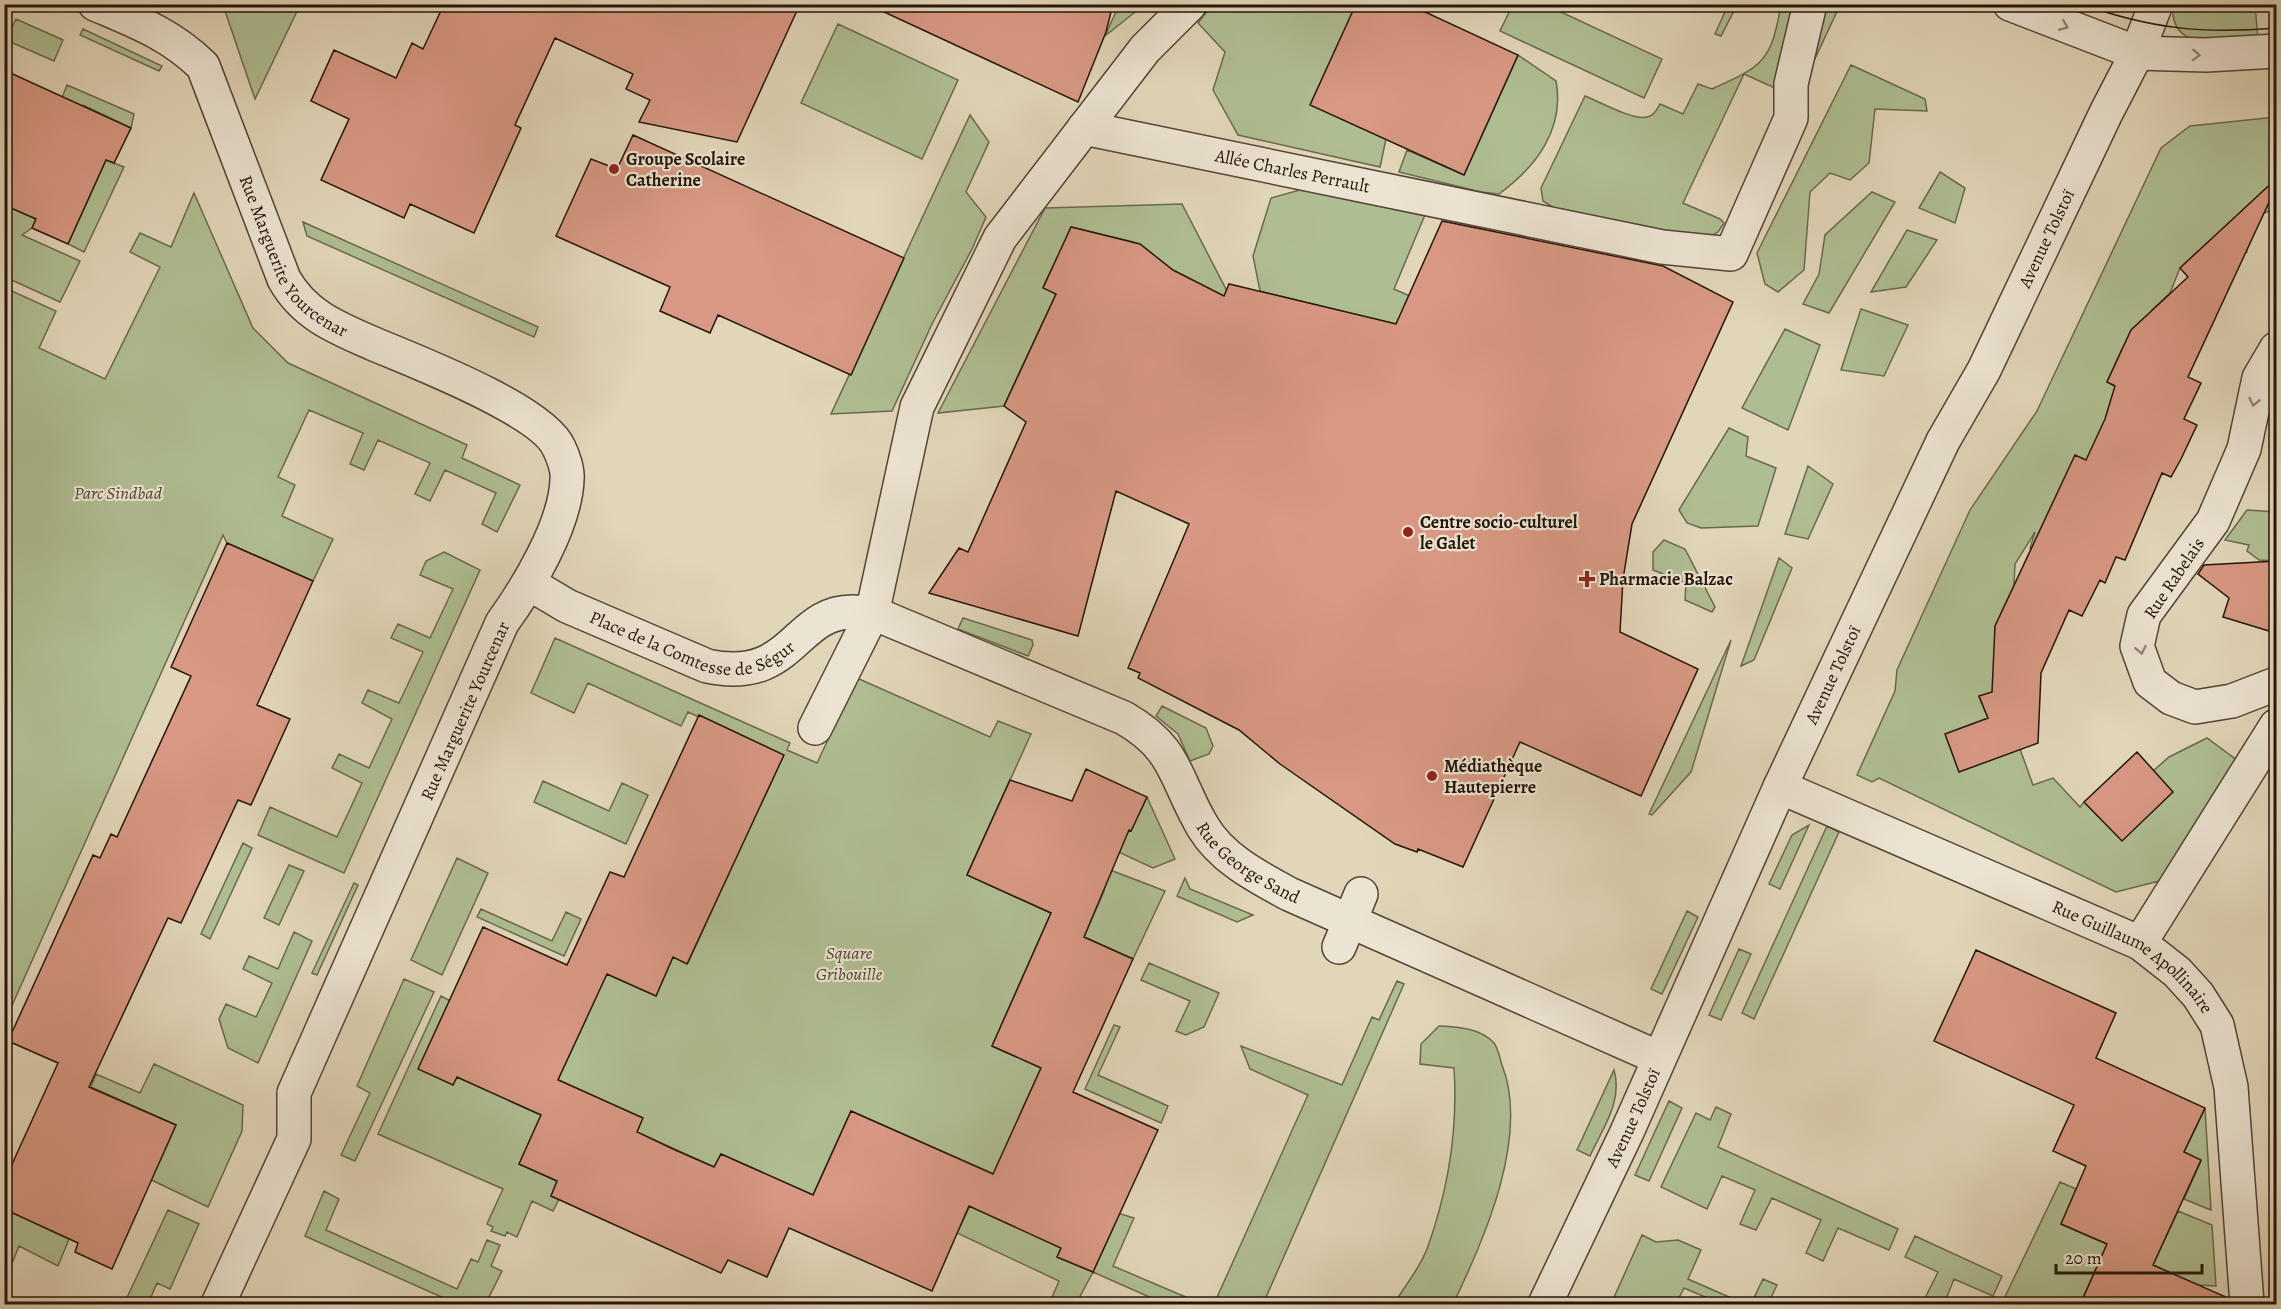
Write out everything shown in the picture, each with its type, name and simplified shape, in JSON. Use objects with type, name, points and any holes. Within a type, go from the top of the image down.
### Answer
[{"type":"street","name":"Rue Marguerite Yourcenar","points":[[95,4],[161,33],[183,46],[203,66],[284,279],[302,304],[315,317],[473,387],[534,421],[559,446],[568,478],[561,512],[530,584],[502,623],[294,1093],[294,1139],[218,1305]]},
{"type":"street","points":[[815,728],[878,616],[917,408],[1000,238],[1145,49],[1190,4]]},
{"type":"street","name":"Allée Charles Perrault","points":[[1084,128],[1662,247],[1731,254],[1791,118],[1791,84],[1810,4]]},
{"type":"street","points":[[2010,4],[2137,53],[2206,55],[2277,51]]},
{"type":"street","points":[[2137,53],[2141,4]]},
{"type":"street","name":"Avenue Tolstoï","points":[[1545,1305],[1780,787],[1943,441],[1984,370],[2106,113],[2137,53],[2156,4]]},
{"type":"street","name":"Rue Rabelais","points":[[2277,349],[2259,378],[2244,449],[2213,521],[2144,615],[2138,646],[2150,682],[2171,698],[2195,707],[2232,701],[2277,684]]},
{"type":"street","name":"Place de la Comtesse de Ségur","points":[[530,584],[567,606],[706,666],[727,671],[768,663],[814,624],[831,617],[851,612],[878,616]]},
{"type":"street","name":"Rue George Sand","points":[[878,616],[1124,718],[1146,731],[1164,749],[1203,828],[1220,848],[1258,878],[1289,894],[1659,1058]]},
{"type":"street","points":[[2140,943],[2277,726]]},
{"type":"street","name":"Rue Guillaume Apollinaire","points":[[1780,787],[2140,943],[2177,972],[2198,995],[2217,1025],[2231,1087],[2247,1305]]},
{"type":"green space","points":[[1337,4],[1353,12],[1386,139],[1380,167],[1238,135],[1213,90],[1225,52],[1198,23],[1212,5]]},
{"type":"green space","points":[[1513,4],[1546,5],[1662,59],[1644,98],[1500,31]]},
{"type":"green space","points":[[223,5],[300,5],[255,99]]},
{"type":"green space","points":[[1119,5],[1144,5],[1105,36]]},
{"type":"green space","points":[[1728,5],[1737,5],[1721,36],[1715,34]]},
{"type":"green space","points":[[1781,5],[1801,5],[1777,89],[1744,74],[1683,203],[1720,219],[1724,223],[1718,232],[1706,239],[1554,208],[1543,201],[1541,188],[1585,96],[1634,116],[1649,116],[1660,104],[1683,114],[1698,84],[1712,89],[1743,74],[1762,60],[1773,39]]},
{"type":"green space","points":[[1816,5],[1840,5],[1806,78]]},
{"type":"green space","points":[[2173,5],[2255,5],[2258,39],[2216,42],[2189,38],[2180,31],[2174,21]]},
{"type":"green space","points":[[16,19],[63,40],[54,61],[6,40]]},
{"type":"green space","points":[[838,24],[958,80],[922,159],[801,103]]},
{"type":"green space","points":[[83,29],[162,66],[159,71],[80,35]]},
{"type":"green space","points":[[1518,55],[1556,81],[1558,99],[1552,131],[1536,159],[1525,172],[1499,194],[1481,192],[1399,172],[1407,150],[1464,175]]},
{"type":"green space","points":[[1851,65],[1925,99],[1927,111],[1875,109],[1869,163],[1850,180],[1830,173],[1810,192],[1804,270],[1778,292],[1765,284],[1757,253]]},
{"type":"green space","points":[[67,85],[134,114],[131,128],[83,105],[79,114],[59,105]]},
{"type":"green space","points":[[970,115],[989,142],[966,192],[986,217],[972,249],[932,324],[892,411],[831,414]]},
{"type":"green space","points":[[2276,117],[2276,215],[2272,210],[2238,223],[2247,252],[2212,266],[2198,251],[2180,268],[2170,293],[2152,310],[2166,324],[2122,349],[2107,382],[2129,394],[2044,554],[2030,548],[2035,532],[2015,564],[2014,584],[2031,592],[1995,627],[1998,690],[1979,697],[1988,718],[2020,749],[2033,785],[2053,778],[2080,807],[2084,802],[2153,771],[2169,757],[2207,738],[2238,761],[2163,880],[2116,892],[1879,778],[1872,782],[1857,775],[1895,691],[1897,670],[1970,510],[2037,411],[2161,148],[2190,126]]},
{"type":"green space","points":[[106,160],[124,167],[84,252],[68,244]]},
{"type":"green space","points":[[1940,172],[1965,188],[1955,223],[1919,208]]},
{"type":"green space","points":[[1328,182],[1427,210],[1394,289],[1410,296],[1396,324],[1260,291],[1253,256],[1271,198]]},
{"type":"green space","points":[[1872,192],[1895,202],[1829,313],[1803,304],[1819,274],[1825,235]]},
{"type":"green space","name":"Parc Sindbad","points":[[194,193],[253,328],[288,363],[467,445],[462,458],[520,485],[497,532],[482,524],[496,493],[445,470],[430,501],[415,494],[430,463],[378,440],[364,470],[350,464],[363,433],[309,410],[278,477],[295,485],[282,516],[333,539],[313,581],[227,543],[223,535],[5,1021],[5,288],[56,311],[39,348],[105,379],[160,267],[130,252],[140,233],[171,247]]},
{"type":"green space","points":[[1182,204],[1229,295],[1207,333],[1133,242],[1072,227],[1043,287],[1056,294],[1004,406],[938,413],[1045,208]]},
{"type":"green space","points":[[5,205],[36,219],[32,228],[22,235],[80,261],[60,302],[5,277]]},
{"type":"green space","points":[[303,222],[538,327],[534,337],[307,236]]},
{"type":"green space","points":[[1907,230],[1937,240],[1906,287],[1871,292]]},
{"type":"green space","points":[[1861,309],[1908,325],[1884,376],[1841,370]]},
{"type":"green space","points":[[1785,329],[1820,345],[1788,430],[1742,408]]},
{"type":"green space","points":[[1729,428],[1748,437],[1746,456],[1776,468],[1758,526],[1701,528],[1687,523],[1679,510]]},
{"type":"green space","points":[[1808,466],[1833,484],[1808,539],[1785,534]]},
{"type":"green space","points":[[2247,510],[2276,512],[2276,561],[2259,560],[2247,551],[2249,545],[2225,540]]},
{"type":"green space","points":[[1664,540],[1685,549],[1715,607],[1712,612],[1685,600],[1686,583],[1653,570],[1653,552]]},
{"type":"green space","points":[[444,552],[480,570],[344,873],[258,835],[270,807],[337,837],[362,783],[332,768],[339,754],[369,768],[392,719],[362,703],[368,690],[399,703],[423,652],[391,638],[398,624],[430,638],[453,589],[420,575],[426,561]]},
{"type":"green space","points":[[1779,558],[1792,568],[1754,660],[1741,666]]},
{"type":"green space","points":[[963,618],[1032,640],[1033,645],[1028,656],[958,629]]},
{"type":"green space","name":"Square Gribouille","points":[[555,638],[790,743],[787,750],[817,763],[857,678],[990,737],[998,721],[1031,734],[967,875],[1051,913],[992,1046],[1041,1068],[1020,1114],[1003,1178],[851,1111],[813,1195],[721,1154],[714,1167],[637,1132],[642,1118],[548,1075],[607,974],[656,996],[673,957],[688,963],[783,755],[688,712],[681,726],[588,683],[574,713],[531,693]]},
{"type":"green space","points":[[1731,640],[1691,772],[1652,815],[1649,814]]},
{"type":"green space","points":[[1162,706],[1206,728],[1213,746],[1209,754],[1190,761],[1178,734],[1156,716]]},
{"type":"green space","points":[[543,781],[609,811],[622,783],[648,795],[626,844],[534,802]]},
{"type":"green space","points":[[1147,797],[1175,859],[1153,868],[1112,849],[1122,828],[1131,831]]},
{"type":"green space","points":[[1809,825],[1780,889],[1769,884],[1792,835]]},
{"type":"green space","points":[[1827,826],[1839,832],[1754,1019],[1742,1013]]},
{"type":"green space","points":[[243,843],[252,848],[210,939],[201,934]]},
{"type":"green space","points":[[457,858],[488,873],[442,975],[411,960]]},
{"type":"green space","points":[[289,865],[304,871],[279,925],[264,918]]},
{"type":"green space","points":[[1105,868],[1165,891],[1133,959],[1084,937],[1104,891]]},
{"type":"green space","points":[[1185,878],[1190,889],[1253,915],[1237,922],[1177,896]]},
{"type":"green space","points":[[354,883],[358,885],[317,975],[312,973]]},
{"type":"green space","points":[[481,909],[552,941],[566,912],[581,919],[564,956],[477,917]]},
{"type":"green space","points":[[1687,911],[1698,917],[1662,994],[1651,989]]},
{"type":"green space","points":[[294,932],[312,941],[258,1063],[228,1048],[219,1019],[226,1004],[256,1017],[272,983],[243,969],[249,956],[278,969]]},
{"type":"green space","points":[[1739,949],[1751,954],[1721,1020],[1709,1015]]},
{"type":"green space","points":[[1149,963],[1219,993],[1204,1027],[1186,1035],[1176,1031],[1190,1001],[1141,980]]},
{"type":"green space","points":[[404,979],[434,992],[355,1161],[341,1155],[370,1093],[357,1086]]},
{"type":"green space","points":[[1397,981],[1404,984],[1263,1304],[1214,1304],[1308,1095],[1250,1069],[1241,1046],[1342,1085],[1372,1017],[1379,1020]]},
{"type":"green space","points":[[441,996],[458,1005],[453,1085],[457,1077],[541,1115],[519,1164],[557,1181],[551,1196],[559,1199],[553,1211],[532,1201],[517,1237],[507,1232],[505,1236],[491,1231],[493,1227],[487,1224],[503,1189],[378,1134]]},
{"type":"green space","points":[[1114,1025],[1120,1027],[1098,1075],[1168,1106],[1161,1123],[1085,1089]]},
{"type":"green space","points":[[1439,1026],[1475,1031],[1494,1043],[1509,1093],[1511,1123],[1507,1155],[1490,1219],[1453,1304],[1394,1304],[1427,1249],[1441,1205],[1450,1160],[1455,1091],[1454,1068],[1420,1064],[1421,1044]]},
{"type":"green space","points":[[154,1064],[243,1105],[242,1131],[208,1207],[141,1175],[160,1161],[176,1125],[91,1087],[96,1074],[140,1093]]},
{"type":"green space","points":[[1614,1070],[1616,1093],[1614,1103],[1590,1156],[1577,1150]]},
{"type":"green space","points":[[1669,1101],[1682,1108],[1649,1181],[1635,1175]]},
{"type":"green space","points":[[1716,1107],[1731,1114],[1718,1147],[1898,1229],[1889,1250],[1838,1228],[1823,1261],[1806,1253],[1821,1220],[1772,1198],[1756,1230],[1740,1224],[1755,1190],[1722,1176],[1707,1209],[1661,1187],[1696,1113],[1710,1120]]},
{"type":"green space","points":[[2205,1108],[2211,1210],[2184,1199],[2201,1161],[2184,1152]]},
{"type":"green space","points":[[2060,1182],[2076,1189],[2061,1224],[2107,1244],[2080,1304],[2002,1303]]},
{"type":"green space","points":[[324,1191],[339,1199],[326,1230],[457,1289],[471,1259],[478,1262],[487,1240],[500,1245],[491,1266],[502,1271],[486,1303],[488,1304],[457,1304],[305,1236]]},
{"type":"green space","points":[[970,1206],[1061,1248],[1057,1257],[1093,1272],[1076,1304],[1049,1304],[1059,1281],[957,1233]]},
{"type":"green space","points":[[5,1209],[69,1239],[58,1266],[19,1246],[5,1281]]},
{"type":"green space","points":[[168,1210],[199,1224],[170,1289],[157,1283],[148,1304],[124,1304]]},
{"type":"green space","points":[[1111,1211],[1134,1218],[1113,1266],[1202,1304],[1165,1304],[1093,1272],[1114,1226]]},
{"type":"green space","points":[[2178,1211],[2212,1225],[2216,1286],[2198,1285],[2153,1265]]},
{"type":"green space","points":[[1642,1235],[1656,1242],[1678,1240],[1701,1250],[1688,1279],[1745,1304],[1716,1304],[1717,1302],[1684,1288],[1676,1304],[1611,1304]]},
{"type":"green space","points":[[1915,1236],[2002,1276],[1993,1296],[1954,1279],[1944,1304],[1922,1304],[1938,1272],[1905,1257]]},
{"type":"green space","points":[[1763,1279],[1777,1285],[1768,1304],[1751,1304]]},
{"type":"building","points":[[444,4],[800,4],[737,142],[639,122],[650,100],[626,89],[633,74],[555,38],[515,125],[521,128],[474,233],[410,204],[404,218],[321,180],[349,119],[311,101],[334,50],[396,78],[412,43],[423,49]]},
{"type":"building","points":[[867,4],[1113,4],[1106,32],[1078,102]]},
{"type":"building","points":[[1356,4],[1408,4],[1518,55],[1464,175],[1310,105]]},
{"type":"building","points":[[4,70],[131,128],[114,163],[106,160],[68,244],[32,228],[36,219],[4,205]]},
{"type":"building","points":[[633,135],[904,258],[851,375],[718,315],[710,333],[660,311],[670,287],[556,236],[591,159],[617,169]]},
{"type":"building","points":[[2277,178],[2277,185],[2188,377],[2201,383],[2184,419],[2197,425],[2181,459],[2171,477],[2162,473],[2125,560],[2116,557],[2105,583],[2100,580],[2082,616],[2069,610],[2041,673],[2038,743],[1959,772],[1945,734],[1988,718],[1979,696],[1992,692],[1995,626],[2075,455],[2086,460],[2105,419],[2115,386],[2107,382],[2131,330],[2188,277],[2180,268]]},
{"type":"building","name":"Centre socio-culturel le Galet","points":[[1442,221],[1663,266],[1733,302],[1632,524],[1623,579],[1620,632],[1698,669],[1641,796],[1520,742],[1463,867],[1418,849],[1417,852],[1395,844],[1280,764],[1239,730],[1138,678],[1140,673],[1128,668],[1189,524],[1116,491],[1078,636],[929,593],[959,548],[968,552],[1026,422],[1004,406],[1056,294],[1043,288],[1071,227],[1140,244],[1173,270],[1224,296],[1229,284],[1396,324]]},
{"type":"building","points":[[227,543],[313,581],[257,705],[290,719],[251,805],[238,800],[181,923],[168,918],[89,1087],[176,1125],[112,1269],[75,1252],[78,1243],[4,1209],[4,1182],[58,1063],[8,1041],[93,855],[100,858],[111,834],[117,837],[191,676],[171,667]]},
{"type":"building","points":[[2277,561],[2277,605],[2269,631],[2223,617],[2229,598],[2198,574],[2204,565]]},
{"type":"building","points":[[699,715],[784,755],[687,964],[673,957],[656,996],[607,974],[558,1080],[643,1118],[637,1132],[673,1149],[714,1167],[721,1154],[813,1195],[851,1111],[993,1174],[1041,1068],[992,1046],[1051,913],[967,875],[1010,780],[1072,801],[1086,769],[1147,797],[1131,831],[1129,830],[1084,937],[1133,959],[1073,1092],[1158,1130],[1093,1272],[1057,1257],[1061,1248],[969,1206],[932,1291],[789,1228],[767,1277],[728,1260],[721,1273],[551,1196],[557,1181],[519,1164],[541,1115],[457,1077],[453,1085],[418,1069],[483,927],[567,965],[610,872],[624,877]]},
{"type":"building","points":[[2137,752],[2173,792],[2122,841],[2084,802]]},
{"type":"building","points":[[1976,950],[2116,1013],[2096,1058],[2205,1108],[2184,1152],[2201,1160],[2153,1265],[2228,1298],[2228,1305],[2080,1305],[2107,1244],[2061,1224],[2086,1166],[2053,1151],[2074,1105],[1934,1041]]},
{"type":"tram line","points":[[2081,4],[2131,19],[2177,28],[2201,30],[2276,28]]},
{"type":"place","name":"Groupe Scolaire Catherine","points":[[614,169]]},
{"type":"place","name":"Centre socio-culturel le Galet","points":[[1408,532]]},
{"type":"place","name":"Pharmacie Balzac","points":[[1587,579]]},
{"type":"place","name":"Médiathèque Hautepierre","points":[[1432,776]]}]
